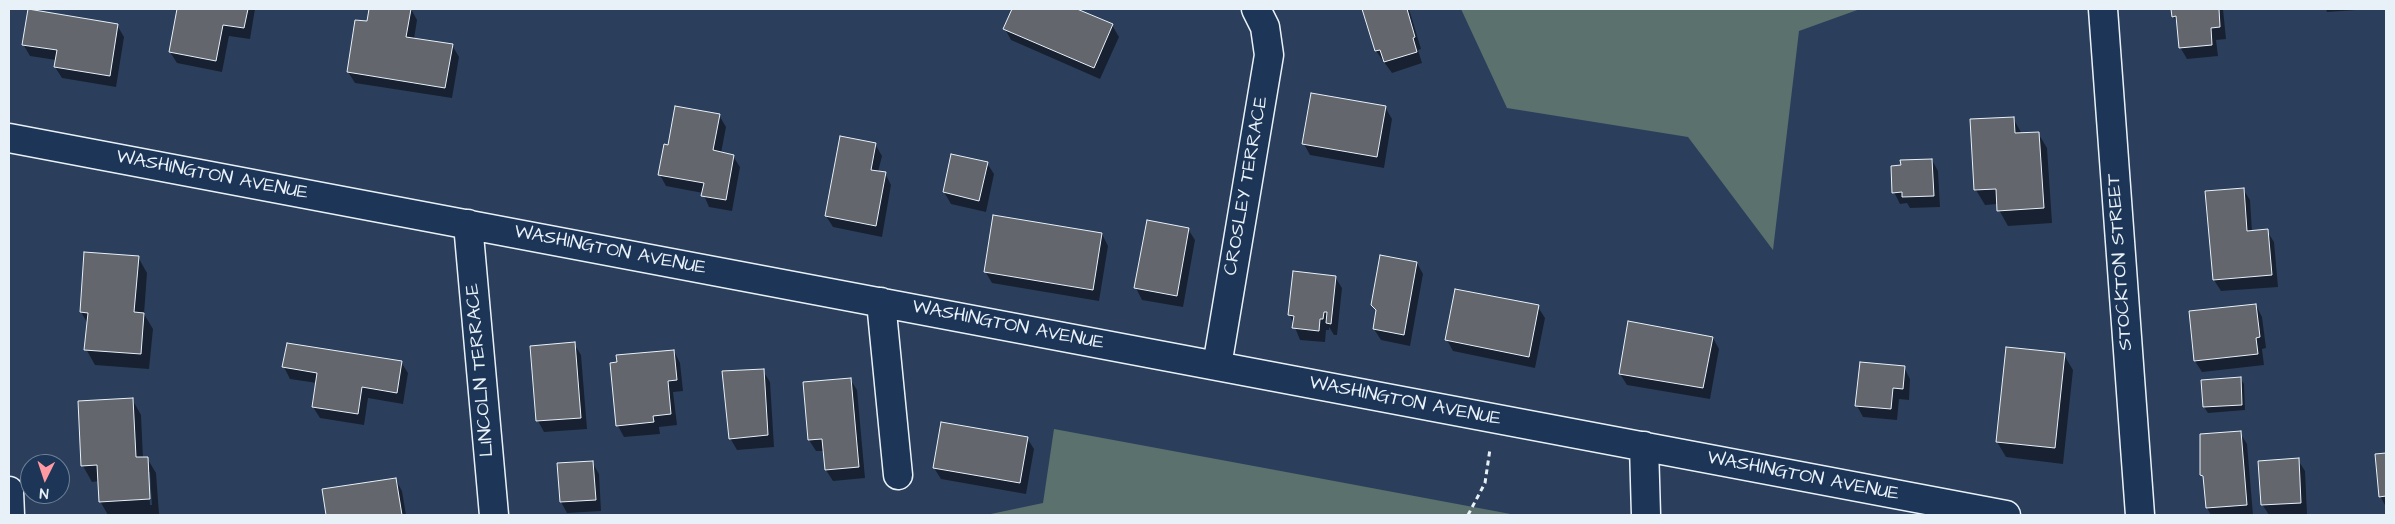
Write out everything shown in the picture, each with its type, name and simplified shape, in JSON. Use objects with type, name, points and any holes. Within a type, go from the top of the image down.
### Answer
[{"type":"street","name":"CROSLEY TERRACE","points":[[1217,366],[1269,55],[1265,27],[1256,9]]},
{"type":"street","name":"STOCKTON STREET","points":[[2103,9],[2140,515]]},
{"type":"street","name":"WASHINGTON AVENUE","points":[[9,138],[2006,515]]},
{"type":"street","name":"LINCOLN TERRACE","points":[[468,224],[494,515]]},
{"type":"street","points":[[881,302],[898,475]]},
{"type":"street","points":[[1644,446],[1646,515]]},
{"type":"street","points":[[9,491],[10,515]]},
{"type":"path","points":[[1468,515],[1485,483],[1494,419]]},
{"type":"green space","points":[[1461,9],[1860,9],[1799,31],[1773,250],[1688,137],[1507,108]]},
{"type":"green space","points":[[1054,429],[1516,515],[986,515],[1043,503]]},
{"type":"building","points":[[28,9],[118,24],[110,76],[54,67],[57,50],[22,45]]},
{"type":"building","points":[[177,9],[248,9],[244,28],[223,25],[216,61],[169,52]]},
{"type":"building","points":[[369,9],[411,9],[406,37],[453,44],[445,88],[347,72],[355,20],[367,21]]},
{"type":"building","points":[[1012,9],[1077,9],[1113,24],[1094,68],[1003,29]]},
{"type":"building","points":[[1362,9],[1407,9],[1417,52],[1384,62],[1380,50],[1375,51]]},
{"type":"building","points":[[2171,9],[2219,9],[2220,27],[2211,28],[2212,45],[2179,48],[2176,16],[2172,17]]},
{"type":"building","points":[[1311,93],[1386,106],[1377,157],[1302,144]]},
{"type":"building","points":[[675,106],[720,114],[713,150],[734,155],[726,200],[701,196],[704,183],[658,175],[664,144],[668,145]]},
{"type":"building","points":[[2014,117],[2015,133],[2039,132],[2044,208],[1997,211],[1996,189],[1974,190],[1970,119]]},
{"type":"building","points":[[840,136],[876,143],[871,170],[886,172],[876,226],[825,216]]},
{"type":"building","points":[[951,154],[988,162],[979,201],[943,192]]},
{"type":"building","points":[[1932,159],[1934,196],[1902,197],[1902,192],[1892,193],[1891,166],[1901,165],[1900,160]]},
{"type":"building","points":[[2244,188],[2247,231],[2268,229],[2272,275],[2213,280],[2205,191]]},
{"type":"building","points":[[993,215],[1102,233],[1093,290],[984,272]]},
{"type":"building","points":[[1147,220],[1189,228],[1177,296],[1134,288]]},
{"type":"building","points":[[84,252],[139,256],[134,312],[144,313],[141,354],[84,350],[88,313],[80,312]]},
{"type":"building","points":[[1380,255],[1417,262],[1404,335],[1373,329],[1376,310],[1371,305]]},
{"type":"building","points":[[1293,271],[1336,276],[1331,324],[1326,323],[1327,312],[1324,312],[1323,319],[1320,319],[1319,331],[1292,328],[1294,316],[1288,315]]},
{"type":"building","points":[[1455,289],[1539,305],[1529,357],[1445,340]]},
{"type":"building","points":[[2256,304],[2260,337],[2256,338],[2258,354],[2194,361],[2189,311]]},
{"type":"building","points":[[1628,321],[1713,337],[1703,388],[1619,374]]},
{"type":"building","points":[[575,342],[581,418],[536,421],[530,346]]},
{"type":"building","points":[[287,343],[402,361],[397,393],[362,387],[358,414],[312,407],[317,373],[282,367]]},
{"type":"building","points":[[2006,347],[2065,353],[2055,448],[1996,442]]},
{"type":"building","points":[[674,350],[677,380],[668,381],[671,414],[653,416],[654,422],[616,426],[610,363],[617,362],[616,355]]},
{"type":"building","points":[[1860,362],[1905,366],[1903,389],[1893,388],[1891,409],[1855,406]]},
{"type":"building","points":[[764,369],[768,435],[729,439],[722,371]]},
{"type":"building","points":[[2241,377],[2242,405],[2203,407],[2201,380]]},
{"type":"building","points":[[851,378],[859,467],[825,470],[822,439],[808,440],[803,382]]},
{"type":"building","points":[[133,398],[136,457],[148,457],[150,499],[99,502],[97,465],[81,466],[78,401]]},
{"type":"building","points":[[941,422],[1028,437],[1020,483],[933,468]]},
{"type":"building","points":[[2241,431],[2247,505],[2206,508],[2203,476],[2200,475],[2200,434]]},
{"type":"building","points":[[2386,453],[2386,496],[2379,497],[2375,454]]},
{"type":"building","points":[[2299,458],[2301,503],[2261,505],[2258,461]]},
{"type":"building","points":[[593,461],[596,500],[560,502],[557,463]]},
{"type":"building","points":[[396,478],[402,515],[326,515],[322,489]]}]
